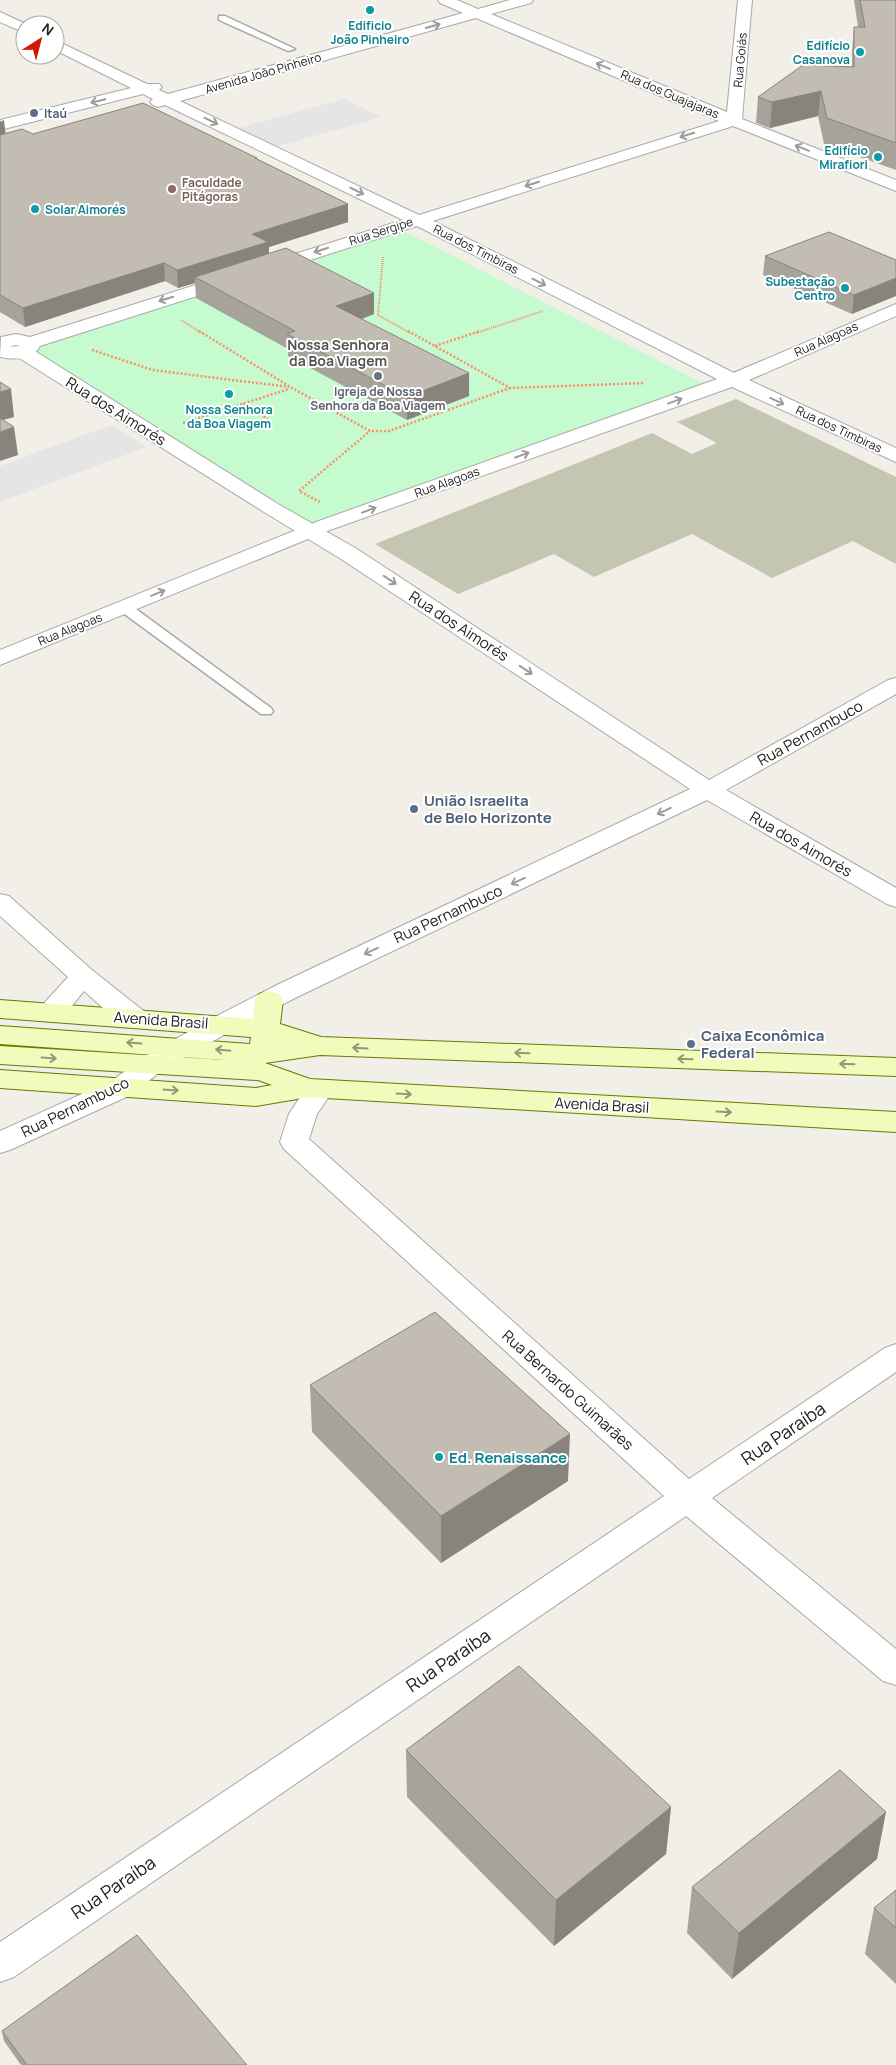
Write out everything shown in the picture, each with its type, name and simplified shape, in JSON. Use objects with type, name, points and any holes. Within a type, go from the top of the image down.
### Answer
[{"type":"main road","points":[[263,1051],[269,1000]]},
{"type":"main road","name":"Avenida Brasil","points":[[0,1009],[221,1025],[263,1051],[315,1089]]},
{"type":"main road","name":"Avenida Brasil","points":[[0,1035],[263,1051]]},
{"type":"main road","name":"Avenida Brasil","points":[[0,1055],[152,1064],[320,1046],[896,1067]]},
{"type":"main road","name":"Avenida Brasil","points":[[0,1079],[256,1097],[315,1089],[896,1122]]},
{"type":"street","name":"Avenida João Pinheiro","points":[[141,107],[165,92],[475,7],[526,0]]},
{"type":"street","name":"Rua Goiás","points":[[734,121],[745,0]]},
{"type":"street","name":"Rua dos Guajajaras","points":[[447,4],[475,7],[734,121],[896,186]]},
{"type":"street","points":[[0,16],[15,24]]},
{"type":"street","name":"Avenida João Pinheiro","points":[[273,54],[310,44]]},
{"type":"street","name":"Rua dos Timbiras","points":[[65,49],[145,89],[165,92],[733,380],[896,456]]},
{"type":"street","points":[[0,125],[145,89]]},
{"type":"street","name":"Rua Sergipe","points":[[26,347],[49,336],[734,121]]},
{"type":"street","name":"Rua Alagoas","points":[[0,658],[311,531],[733,380],[896,308]]},
{"type":"street","points":[[1,346],[10,353],[26,347]]},
{"type":"street","name":"Rua dos Aimorés","points":[[26,347],[152,434],[350,554],[708,790],[896,900]]},
{"type":"street","name":"Rua Pernambuco","points":[[0,1144],[122,1087],[152,1064],[269,1000],[708,790],[896,685]]},
{"type":"street","points":[[0,902],[83,976],[135,1018]]},
{"type":"street","points":[[50,1012],[83,976]]},
{"type":"street","name":"Rua Bernardo Guimarães","points":[[315,1089],[297,1123],[294,1142],[688,1498],[896,1670]]},
{"type":"street","name":"Rua Paraíba","points":[[0,1964],[896,1356]]},
{"type":"lane","points":[[222,18],[291,49]]},
{"type":"lane","points":[[124,608],[266,711]]},
{"type":"path","points":[[378,315],[386,230]]},
{"type":"path","points":[[434,346],[575,300]]},
{"type":"path","points":[[153,303],[292,388],[370,431],[389,431],[510,388],[646,383]]},
{"type":"path","points":[[370,310],[510,388]]},
{"type":"path","points":[[49,336],[153,370],[292,388]]},
{"type":"path","points":[[152,434],[292,388]]},
{"type":"path","points":[[242,404],[268,419]]},
{"type":"path","points":[[349,517],[299,491],[370,431]]},
{"type":"shaded area","points":[[344,99],[382,117],[275,147],[238,128]]},
{"type":"shaded area","points":[[736,399],[896,477],[896,564],[853,541],[772,578],[692,534],[594,577],[554,554],[458,594],[375,544],[652,433],[692,454],[717,443],[677,422]]},
{"type":"shaded area","points":[[111,425],[147,447],[0,502],[0,466]]},
{"type":"green space","points":[[396,227],[712,388],[332,528],[298,520],[30,349]]},
{"type":"building","points":[[860,0],[896,0],[896,143],[827,118],[821,91],[772,102],[758,97],[803,65],[854,67],[854,27],[865,27]]},
{"type":"building","points":[[143,103],[348,204],[252,234],[268,242],[177,270],[164,263],[23,308],[0,295],[0,135],[22,129],[33,134]]},
{"type":"building","points":[[829,232],[896,260],[896,278],[854,295],[765,256]]},
{"type":"building","points":[[286,248],[374,293],[336,306],[469,373],[407,397],[287,334],[295,331],[195,277]]},
{"type":"building","points":[[0,382],[11,389],[0,392]]},
{"type":"building","points":[[0,418],[14,427],[0,432]]},
{"type":"building","points":[[435,1312],[570,1434],[441,1516],[310,1385]]},
{"type":"building","points":[[519,1666],[671,1807],[556,1900],[406,1750]]},
{"type":"building","points":[[840,1770],[886,1812],[739,1933],[692,1887]]},
{"type":"building","points":[[896,1890],[896,1928],[874,1908]]},
{"type":"building","points":[[137,1935],[247,2065],[27,2065],[2,2031]]},
{"type":"place","name":"Edificio João Pinheiro","points":[[370,10]]},
{"type":"place","name":"Edifício Casanova","points":[[860,52]]},
{"type":"place","name":"Itaú","points":[[34,113]]},
{"type":"place","name":"Edifício Mirafiori","points":[[878,157]]},
{"type":"place","name":"Faculdade Pitágoras","points":[[172,189]]},
{"type":"place","name":"Solar Aimorés","points":[[35,209]]},
{"type":"place","name":"Subestação Centro","points":[[845,288]]},
{"type":"place","name":"Igreja de Nossa Senhora da Boa Viagem","points":[[378,376]]},
{"type":"place","name":"Nossa Senhora da Boa Viagem","points":[[229,394]]},
{"type":"place","name":"União Israelita de Belo Horizonte","points":[[414,809]]},
{"type":"place","name":"Caixa Econômica Federal","points":[[691,1044]]},
{"type":"place","name":"Ed. Renaissance","points":[[439,1457]]},
{"type":"district","name":"Nossa Senhora da Boa Viagem","points":[[338,352]]}]
